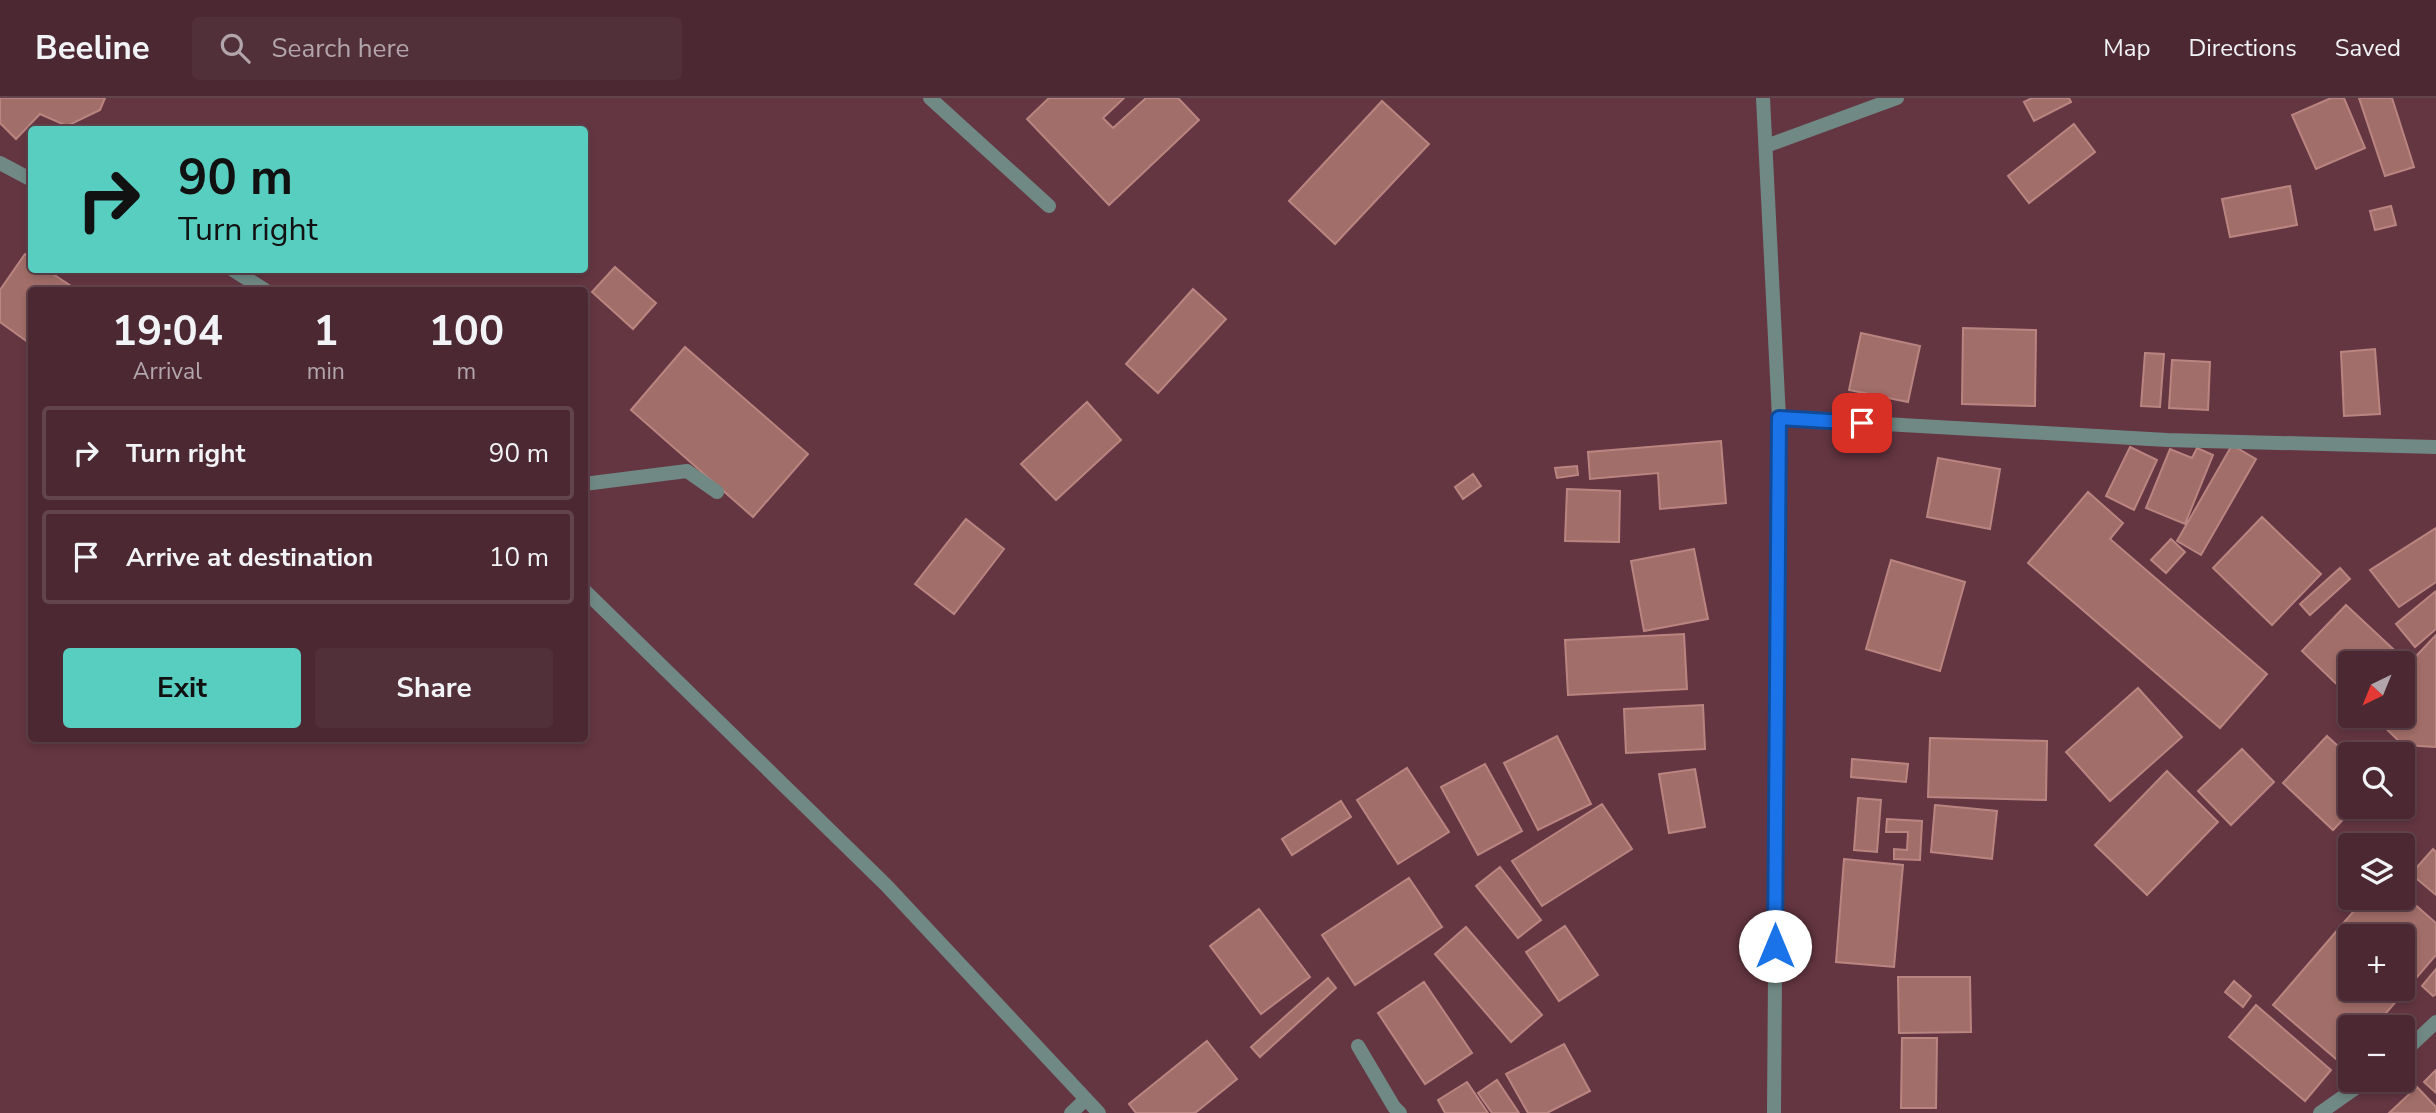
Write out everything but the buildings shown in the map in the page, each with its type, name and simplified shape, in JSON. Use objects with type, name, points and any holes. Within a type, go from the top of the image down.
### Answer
[{"type":"street","points":[[930,98],[1049,206]]},
{"type":"street","points":[[1763,98],[1779,418],[1774,1113]]},
{"type":"street","points":[[1766,146],[1897,98]]},
{"type":"street","points":[[0,163],[28,178]]},
{"type":"street","points":[[238,273],[260,287]]},
{"type":"street","points":[[1779,418],[2167,440],[2436,447]]},
{"type":"street","points":[[588,483],[687,471],[717,492]]},
{"type":"street","points":[[588,594],[886,885],[1099,1113]]},
{"type":"street","points":[[2415,1042],[2436,1022]]},
{"type":"street","points":[[1358,1046],[1400,1113]]},
{"type":"street","points":[[2320,1113],[2350,1092]]},
{"type":"street","points":[[1071,1113],[1086,1099]]},
{"type":"route","points":[[1775,946],[1779,418],[1862,423]]}]
